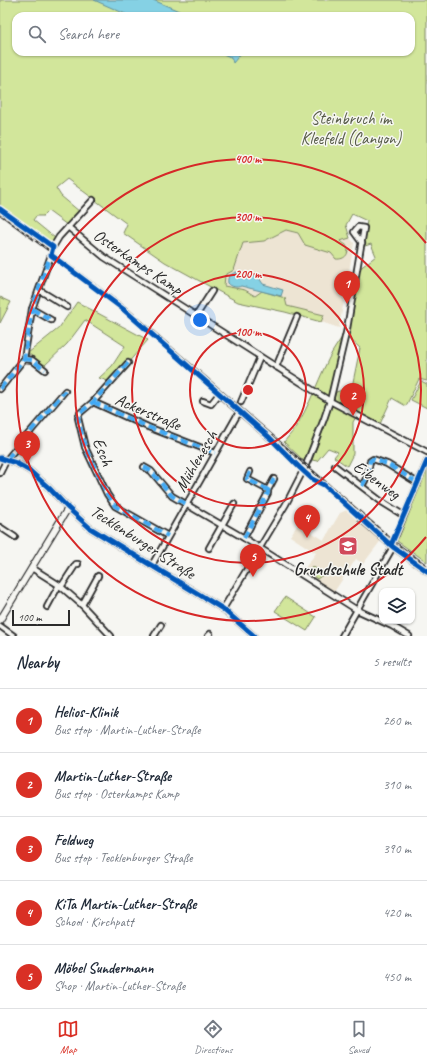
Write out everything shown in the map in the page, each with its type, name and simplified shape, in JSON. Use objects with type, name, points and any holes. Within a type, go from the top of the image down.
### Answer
[{"type":"street","name":"Osterkamps Kamp","points":[[53,247],[59,237],[93,200]]},
{"type":"street","name":"Osterkamps Kamp","points":[[68,227],[104,257],[330,401],[427,452]]},
{"type":"street","points":[[223,609],[260,549],[300,477],[314,445],[330,401],[347,329],[362,243]]},
{"type":"street","points":[[0,389],[24,359],[32,309],[51,255]]},
{"type":"street","points":[[39,290],[67,307]]},
{"type":"street","points":[[196,316],[212,291]]},
{"type":"street","points":[[32,309],[51,320]]},
{"type":"street","points":[[276,367],[297,317]]},
{"type":"street","points":[[241,402],[260,357]]},
{"type":"street","points":[[24,359],[32,360],[45,370]]},
{"type":"street","name":"Esch","points":[[128,363],[93,402],[80,413],[78,418],[85,447],[107,494],[115,506],[168,536]]},
{"type":"street","points":[[0,473],[7,459],[64,391]]},
{"type":"street","name":"Mühlenesch","points":[[152,565],[239,412],[219,394],[211,404],[203,401]]},
{"type":"street","name":"Ackerstraße","points":[[93,402],[148,427],[215,453]]},
{"type":"street","points":[[239,412],[270,438]]},
{"type":"street","name":"Tecklenburger Straße","points":[[0,458],[7,459],[25,468],[38,477],[90,528],[223,609],[254,636]]},
{"type":"street","points":[[362,486],[367,477],[370,461],[373,459],[387,464],[418,483]]},
{"type":"street","points":[[396,535],[427,461]]},
{"type":"street","name":"Eibenweg","points":[[335,466],[403,516]]},
{"type":"street","points":[[144,467],[151,471],[172,496],[244,538],[357,610],[392,626],[409,636]]},
{"type":"street","points":[[250,472],[247,479],[268,490]]},
{"type":"street","points":[[244,538],[274,479]]},
{"type":"street","points":[[209,548],[234,504]]},
{"type":"street","points":[[0,620],[68,508]]},
{"type":"street","points":[[361,519],[393,546],[427,571]]},
{"type":"street","points":[[0,527],[15,537]]},
{"type":"street","points":[[342,636],[393,546]]},
{"type":"street","points":[[47,608],[60,586],[76,564],[78,564]]},
{"type":"street","points":[[32,568],[60,586],[82,605],[111,636]]},
{"type":"street","points":[[82,605],[98,576]]},
{"type":"street","points":[[154,636],[161,625]]},
{"type":"street","points":[[0,626],[14,636]]},
{"type":"shaded area","points":[[286,230],[334,243],[350,238],[354,243],[339,328],[321,322],[323,315],[255,296],[245,290],[224,286],[224,274],[234,270],[243,243],[264,241]]},
{"type":"shaded area","name":"Grundschule Stadt","points":[[347,510],[382,539],[363,564],[356,559],[334,592],[302,572],[316,553],[290,536],[298,524],[324,540],[340,513]]},
{"type":"green space","name":"Steinbruch im Kleefeld (Canyon)","points":[[0,0],[427,0],[427,381],[419,379],[406,406],[392,398],[380,424],[359,412],[353,422],[353,454],[347,466],[334,457],[338,452],[328,448],[317,461],[312,460],[336,392],[352,387],[360,348],[351,340],[347,339],[359,269],[376,256],[371,244],[362,247],[367,221],[352,214],[346,225],[350,238],[340,241],[346,245],[348,251],[342,258],[336,259],[331,253],[305,245],[298,233],[286,230],[264,241],[243,243],[234,270],[225,275],[224,286],[245,290],[255,296],[262,291],[285,298],[287,306],[324,315],[321,322],[285,312],[238,302],[165,262],[123,233],[127,224],[67,179],[56,188],[61,196],[80,212],[67,225],[48,211],[43,216],[36,216],[33,220],[55,238],[52,244],[0,207]]},
{"type":"green space","points":[[0,297],[11,302],[0,323]]},
{"type":"green space","points":[[77,302],[148,340],[111,382],[99,378],[112,366],[125,346],[85,320],[67,344],[44,366],[28,353],[59,328]]},
{"type":"green space","points":[[344,334],[328,402],[304,461],[284,442],[292,433],[310,402],[329,358]]},
{"type":"green space","points":[[421,381],[427,384],[427,408],[411,400]]},
{"type":"green space","points":[[427,467],[427,562],[397,541]]},
{"type":"green space","points":[[312,566],[324,574],[317,579],[308,572]]},
{"type":"green space","points":[[285,597],[316,617],[307,631],[275,611]]},
{"type":"water","points":[[94,0],[153,0],[182,12],[121,12]]},
{"type":"water","points":[[227,56],[239,56],[233,63]]},
{"type":"water","points":[[236,272],[246,275],[242,278],[247,279],[251,276],[259,278],[263,284],[283,290],[281,296],[231,285],[228,283],[229,277]]},
{"type":"railway","points":[[0,214],[125,307],[393,541],[427,566]]},
{"type":"marked path","points":[[0,389],[24,359],[32,309],[51,253]]},
{"type":"marked path","points":[[32,309],[51,320]]},
{"type":"marked path","points":[[24,359],[32,360],[45,370]]},
{"type":"marked path","points":[[128,363],[93,402],[80,413],[78,418],[85,447],[107,494],[115,506],[168,536]]},
{"type":"marked path","points":[[7,459],[65,391]]},
{"type":"marked path","points":[[93,402],[148,427],[215,453]]},
{"type":"marked path","points":[[362,486],[367,477],[370,461],[373,459],[387,464],[418,483]]},
{"type":"marked path","points":[[144,467],[151,471],[172,496],[186,504]]},
{"type":"marked path","points":[[250,472],[247,479],[268,490]]},
{"type":"marked path","points":[[244,538],[274,479]]},
{"type":"cycle path","points":[[0,209],[53,247],[51,255],[123,309],[270,438],[312,479],[324,485],[393,547],[427,571]]},
{"type":"cycle path","points":[[0,458],[16,463],[30,471],[90,528],[223,609],[254,636]]},
{"type":"cycle path","points":[[391,545],[427,461]]},
{"type":"place","name":"Helios-Klinik","points":[[347,304]]},
{"type":"place","name":"Martin-Luther-Straße","points":[[353,416]]},
{"type":"place","name":"Feldweg","points":[[27,464]]},
{"type":"place","name":"KiTa Martin-Luther-Straße","points":[[307,538]]},
{"type":"place","name":"Grundschule Stadt","points":[[348,546]]},
{"type":"place","name":"Möbel Sundermann","points":[[253,577]]}]
